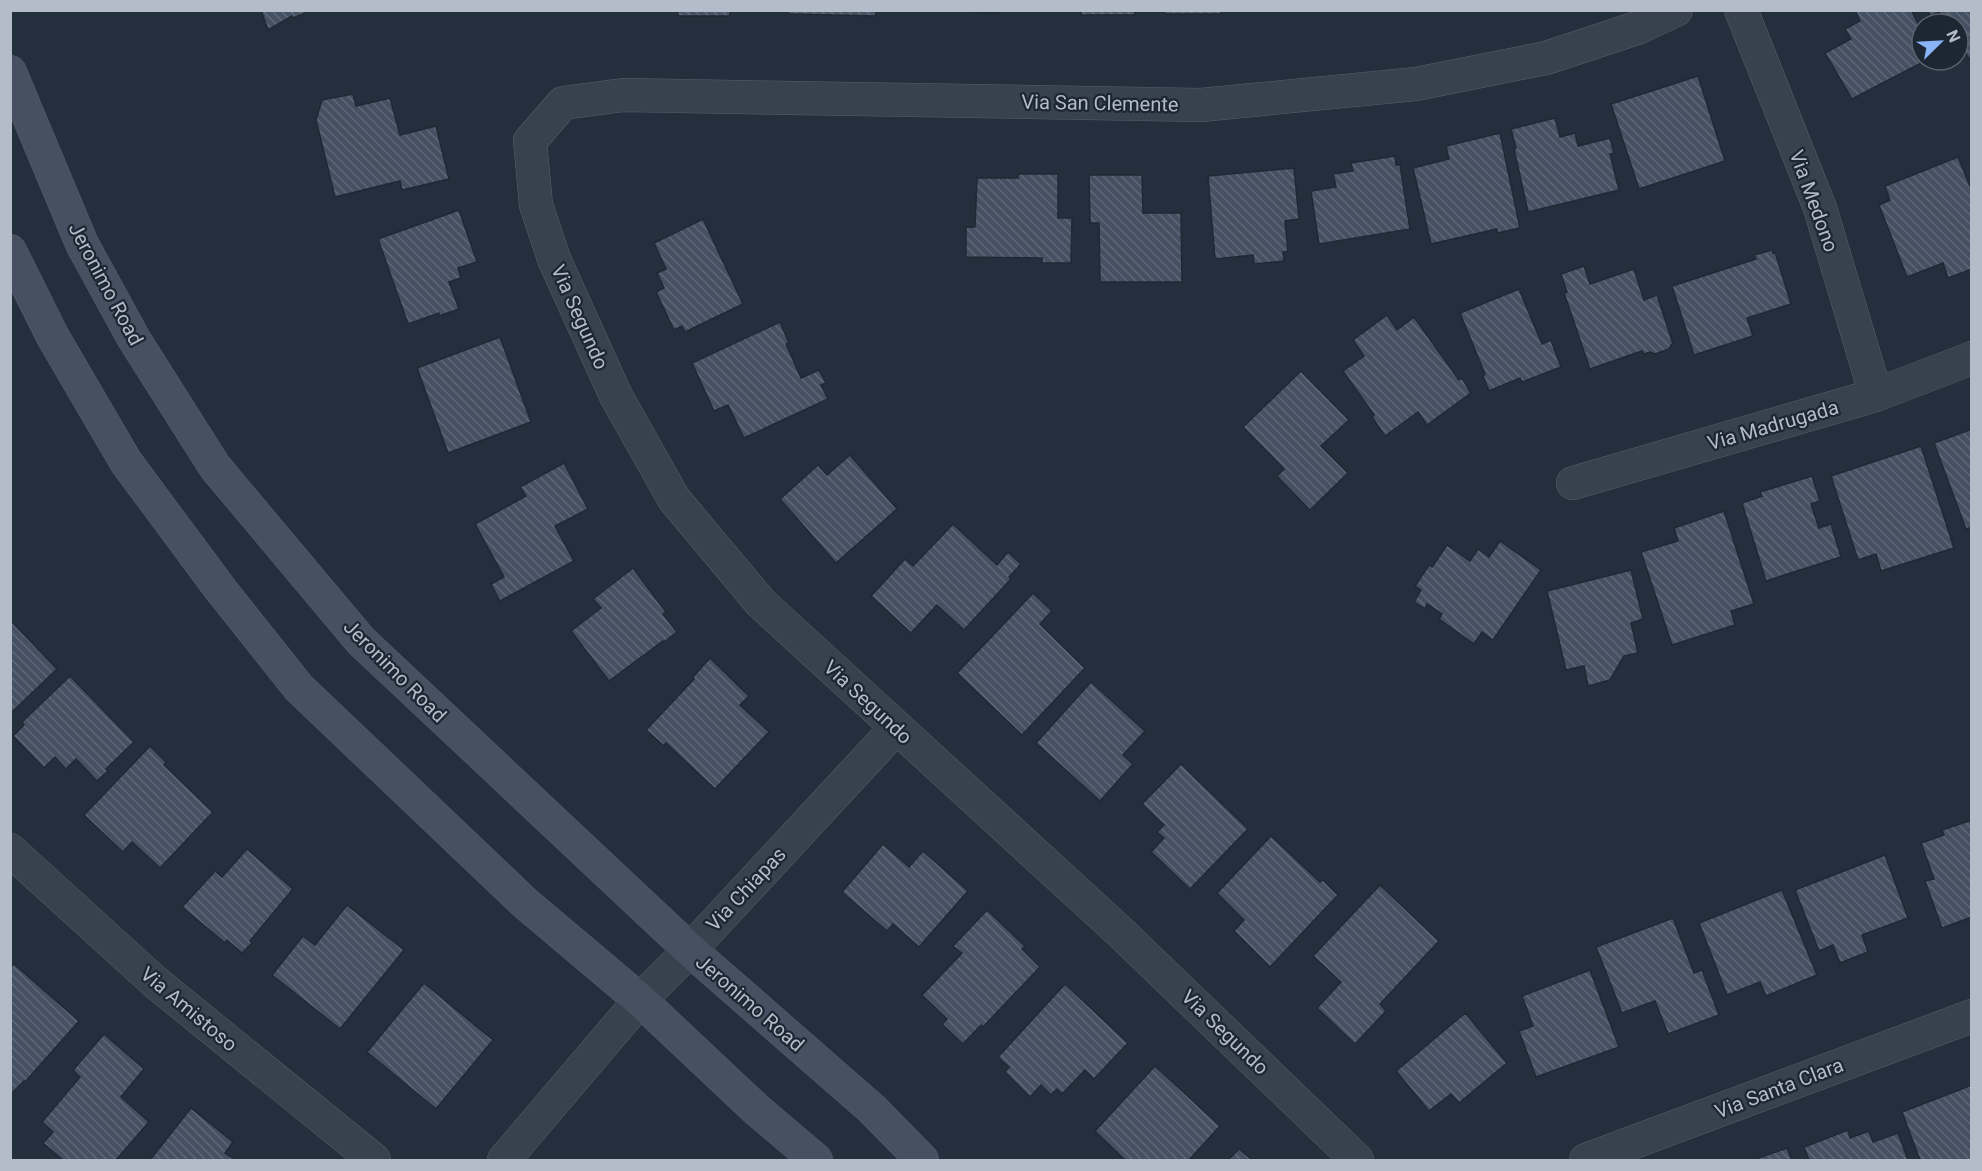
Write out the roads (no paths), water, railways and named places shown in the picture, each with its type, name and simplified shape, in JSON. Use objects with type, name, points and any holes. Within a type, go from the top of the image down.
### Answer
[{"type":"main road","name":"Jeronimo Road","points":[[10,72],[82,244],[134,339],[215,468],[361,641],[690,950],[872,1109],[922,1161]]},
{"type":"main road","points":[[10,251],[53,337],[126,462],[221,590],[299,688],[525,903],[640,1000],[757,1110],[816,1161]]},
{"type":"street","name":"Via San Clemente","points":[[530,141],[563,103],[623,95],[1201,105],[1416,84],[1546,58],[1640,27],[1676,10]]},
{"type":"street","name":"Via Medono","points":[[1741,10],[1820,208],[1876,395]]},
{"type":"street","name":"Via Segundo","points":[[530,141],[536,205],[554,259],[616,396],[674,499],[761,603],[1118,930],[1357,1161]]},
{"type":"street","name":"Via Madrugada","points":[[1573,483],[1876,395],[1971,358]]},
{"type":"street","name":"Via Chiapas","points":[[504,1161],[640,1000],[690,950],[896,728]]},
{"type":"street","name":"Via Amistoso","points":[[10,850],[155,982],[374,1161]]},
{"type":"street","name":"Via Santa Clara","points":[[1586,1161],[1971,1016]]}]
